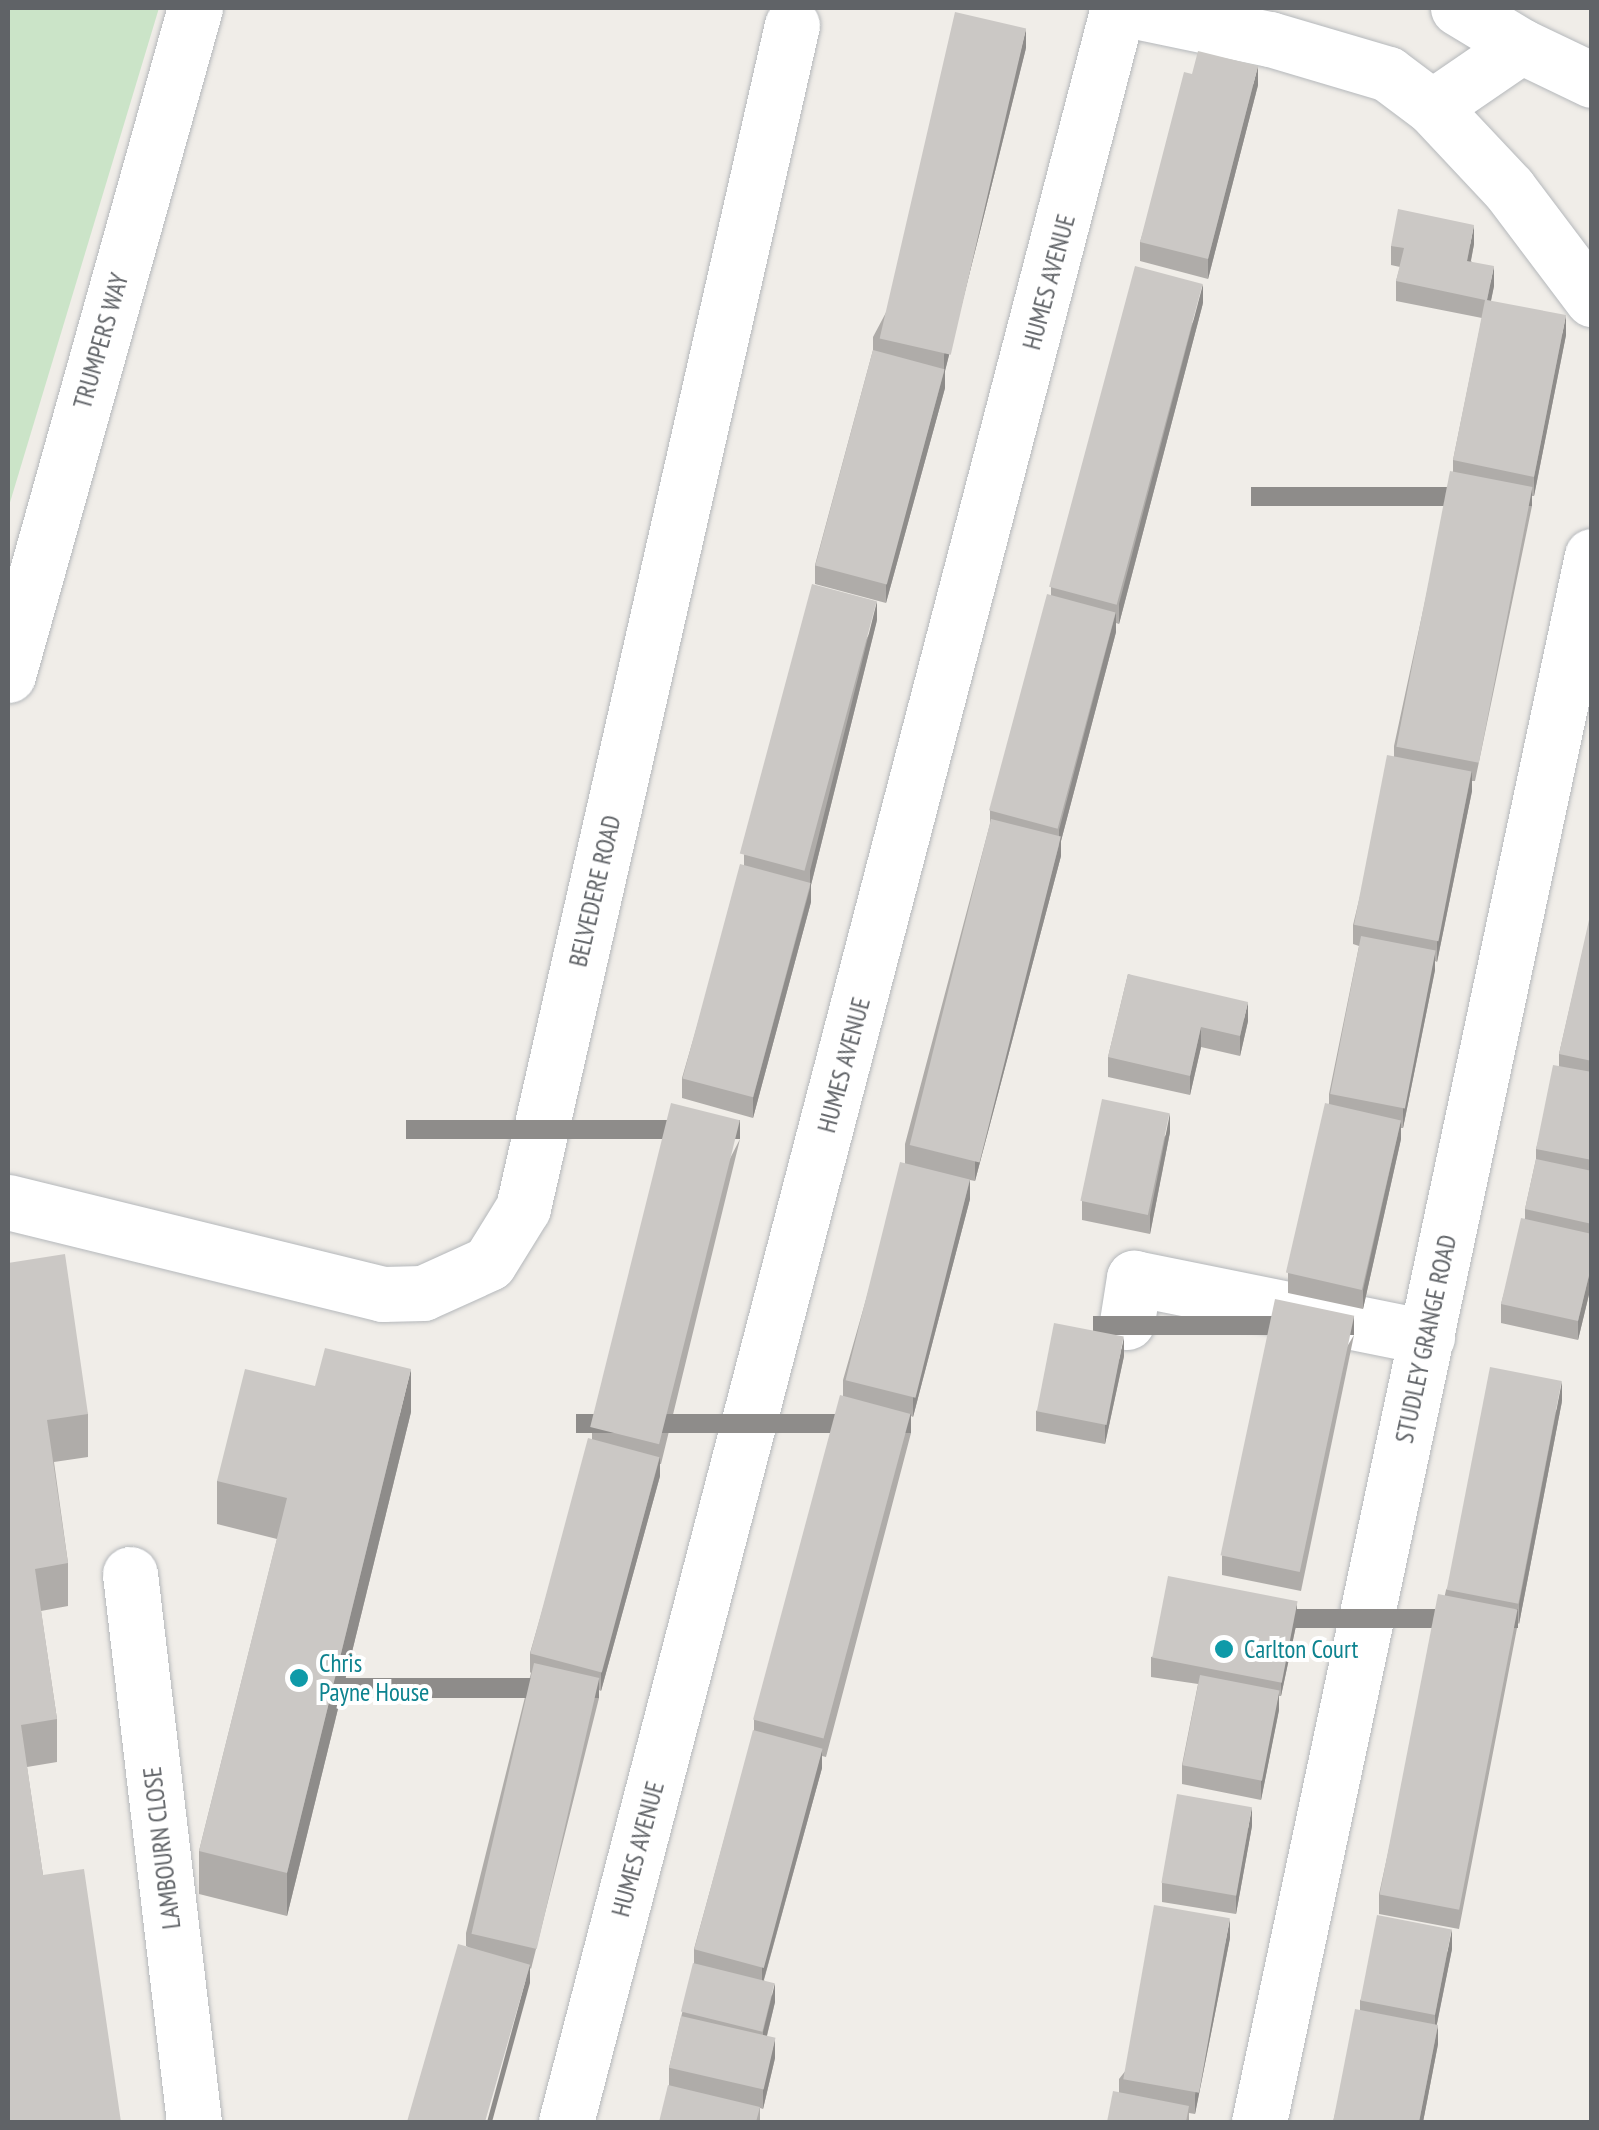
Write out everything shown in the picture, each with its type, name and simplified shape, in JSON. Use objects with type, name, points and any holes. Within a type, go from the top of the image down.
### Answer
[{"type":"street","name":"TRUMPERS WAY","points":[[8,675],[195,8]]},
{"type":"street","points":[[1120,8],[1270,39],[1388,74],[1432,107],[1509,190],[1592,300]]},
{"type":"street","name":"HUMES AVENUE","points":[[566,2122],[1120,8]]},
{"type":"street","points":[[1458,8],[1521,46],[1592,80]]},
{"type":"street","name":"BELVEDERE ROAD","points":[[8,1202],[383,1294],[423,1293],[489,1263],[523,1208],[792,25]]},
{"type":"street","points":[[1432,107],[1521,46]]},
{"type":"street","name":"STUDLEY GRANGE ROAD","points":[[1259,2122],[1592,556]]},
{"type":"street","points":[[1227,1268],[1288,1280]]},
{"type":"street","points":[[1127,1322],[1134,1278],[1429,1324]]},
{"type":"street","points":[[1368,1297],[1429,1324]]},
{"type":"street","name":"LAMBOURN CLOSE","points":[[130,1574],[194,2122]]},
{"type":"green space","points":[[8,8],[159,8],[8,509]]},
{"type":"building","points":[[955,12],[1026,28],[951,355],[880,338]]},
{"type":"building","points":[[1198,51],[1258,66],[1208,259],[1140,242],[1184,72],[1192,74]]},
{"type":"building","points":[[1398,209],[1474,225],[1467,261],[1494,266],[1487,300],[1566,315],[1534,477],[1453,460],[1485,300],[1396,281],[1404,248],[1391,246]]},
{"type":"building","points":[[1135,266],[1203,284],[1117,605],[1049,587]]},
{"type":"building","points":[[873,350],[944,369],[887,585],[815,565]]},
{"type":"building","points":[[1450,471],[1532,487],[1479,763],[1396,747]]},
{"type":"building","points":[[812,584],[877,601],[805,871],[740,853]]},
{"type":"building","points":[[1047,594],[1116,612],[1058,829],[989,810]]},
{"type":"building","points":[[1387,755],[1471,771],[1438,941],[1354,925]]},
{"type":"building","points":[[991,819],[1061,836],[980,1162],[910,1145]]},
{"type":"building","points":[[740,864],[811,883],[753,1097],[683,1078]]},
{"type":"building","points":[[1592,911],[1592,1061],[1559,1054]]},
{"type":"building","points":[[1361,936],[1436,951],[1405,1109],[1330,1094]]},
{"type":"building","points":[[1128,974],[1248,1002],[1240,1036],[1201,1027],[1190,1076],[1108,1057]]},
{"type":"building","points":[[1553,1065],[1592,1072],[1592,1160],[1536,1149]]},
{"type":"building","points":[[1102,1099],[1169,1113],[1148,1215],[1080,1201]]},
{"type":"building","points":[[671,1103],[740,1120],[659,1444],[590,1427]]},
{"type":"building","points":[[1325,1103],[1401,1121],[1362,1290],[1286,1273]]},
{"type":"building","points":[[1536,1159],[1592,1171],[1592,1224],[1525,1209]]},
{"type":"building","points":[[900,1162],[970,1179],[915,1398],[846,1380]]},
{"type":"building","points":[[1521,1218],[1592,1234],[1592,1263],[1578,1321],[1501,1304]]},
{"type":"building","points":[[65,1254],[88,1414],[47,1420],[68,1563],[35,1569],[57,1719],[21,1725],[43,1875],[84,1869],[121,2122],[8,2122],[8,1263]]},
{"type":"building","points":[[1275,1299],[1354,1316],[1300,1572],[1221,1555]]},
{"type":"building","points":[[1054,1323],[1124,1337],[1107,1425],[1037,1411]]},
{"type":"building","name":"Chris Payne House","points":[[325,1348],[411,1369],[287,1873],[199,1851],[287,1498],[217,1481],[245,1369],[315,1386]]},
{"type":"building","points":[[1490,1367],[1562,1381],[1518,1604],[1447,1590]]},
{"type":"building","points":[[840,1395],[911,1414],[824,1738],[753,1720]]},
{"type":"building","points":[[588,1438],[659,1457],[602,1673],[530,1653]]},
{"type":"building","name":"Carlton Court","points":[[1168,1576],[1298,1601],[1282,1683],[1152,1657]]},
{"type":"building","points":[[1438,1594],[1518,1609],[1459,1910],[1380,1894]]},
{"type":"building","points":[[534,1663],[599,1678],[537,1949],[471,1934]]},
{"type":"building","points":[[1200,1675],[1280,1690],[1262,1781],[1182,1765]]},
{"type":"building","points":[[753,1730],[823,1749],[764,1968],[694,1949]]},
{"type":"building","points":[[1177,1794],[1252,1807],[1236,1896],[1161,1883]]},
{"type":"building","points":[[1154,1905],[1230,1918],[1199,2093],[1123,2079]]},
{"type":"building","points":[[1377,1915],[1452,1930],[1435,2015],[1360,2000]]},
{"type":"building","points":[[458,1944],[530,1965],[485,2122],[407,2121]]},
{"type":"building","points":[[693,1963],[775,1983],[762,2032],[681,2012]]},
{"type":"building","points":[[1355,2009],[1438,2025],[1419,2122],[1333,2122]]},
{"type":"building","points":[[681,2016],[776,2038],[764,2089],[669,2068]]},
{"type":"building","points":[[668,2085],[760,2107],[756,2122],[659,2122]]},
{"type":"building","points":[[1113,2091],[1189,2106],[1186,2122],[1107,2122]]},
{"type":"place","name":"Carlton Court","points":[[1224,1649]]},
{"type":"place","name":"Chris Payne House","points":[[299,1678]]}]
